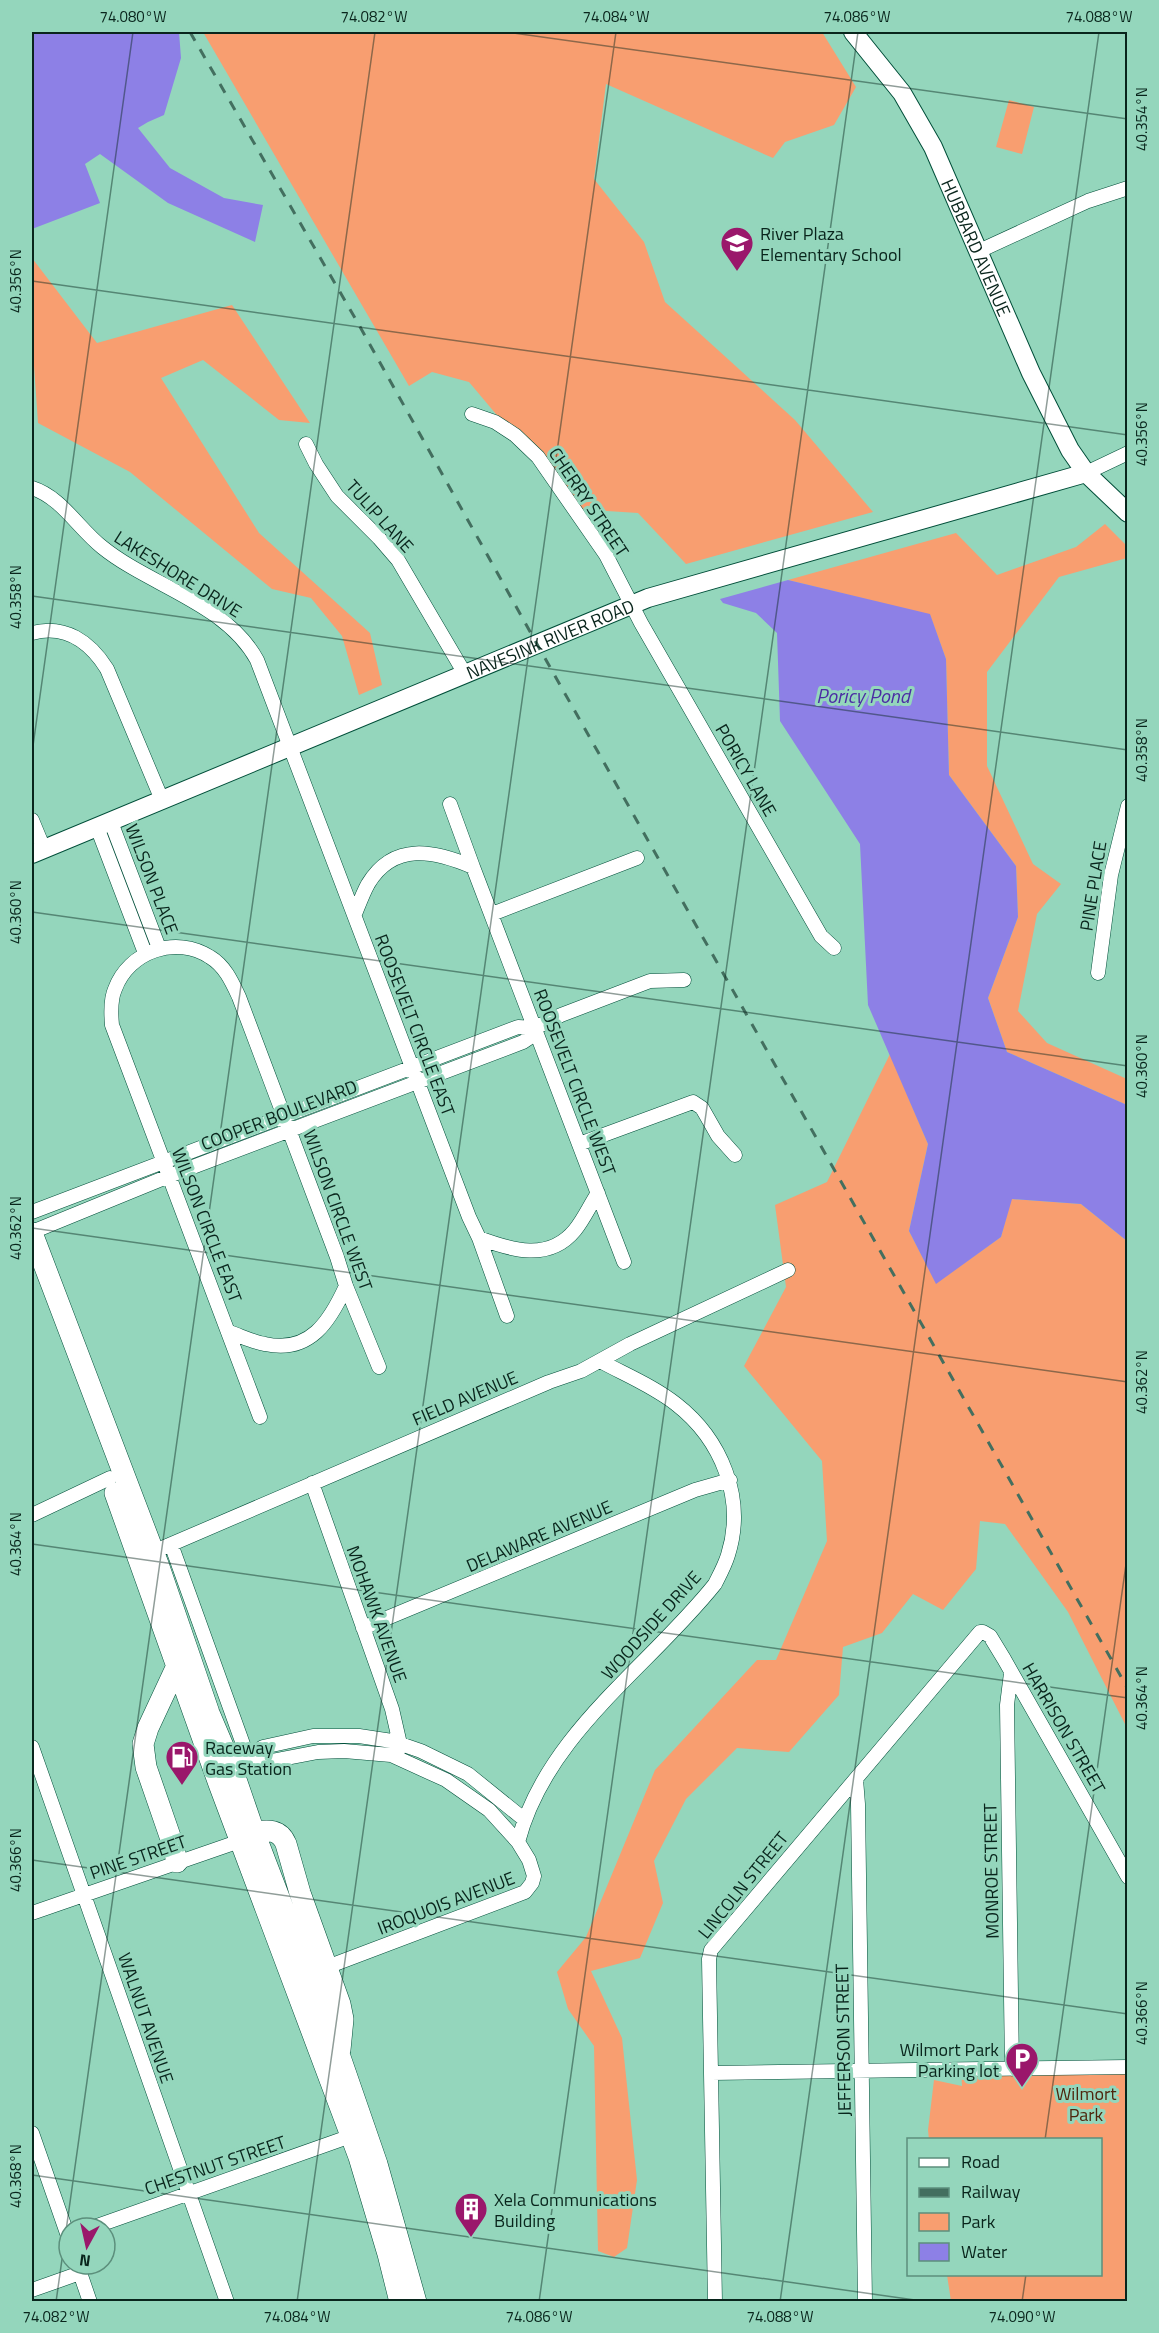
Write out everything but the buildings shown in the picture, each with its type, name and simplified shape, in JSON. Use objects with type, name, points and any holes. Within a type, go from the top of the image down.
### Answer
[{"type":"highway","points":[[32,1232],[162,1548],[209,1713],[240,1761],[247,1836],[351,2136],[383,2236],[400,2301]]},
{"type":"highway","points":[[32,1269],[110,1478],[176,1668],[339,2054],[377,2164],[416,2301]]},
{"type":"highway","points":[[176,1668],[143,1744],[146,1767],[177,1862]]},
{"type":"highway","points":[[247,1836],[267,1830],[283,1836],[300,1893],[340,2004],[343,2019],[339,2054]]},
{"type":"main road","name":"HUBBARD AVENUE","points":[[853,32],[902,93],[933,147],[1044,401],[1070,450],[1086,473],[1128,513]]},
{"type":"main road","name":"NAVESINK RIVER ROAD","points":[[38,852],[632,605],[679,589],[1086,473]]},
{"type":"street","points":[[979,251],[1088,201],[1128,188]]},
{"type":"street","name":"CHERRY STREET","points":[[472,414],[495,422],[515,435],[538,457],[606,555],[632,605]]},
{"type":"street","name":"TULIP LANE","points":[[306,444],[337,496],[398,560],[465,674]]},
{"type":"street","points":[[1086,473],[1128,453]]},
{"type":"street","name":"LAKESHORE DRIVE","points":[[32,488],[60,504],[104,549],[219,618],[241,636],[257,660],[290,747]]},
{"type":"street","name":"PORICY LANE","points":[[632,605],[821,936],[834,948]]},
{"type":"street","points":[[32,633],[59,632],[77,637],[97,652],[107,669],[162,800]]},
{"type":"street","name":"ROOSEVELT CIRCLE EAST","points":[[290,747],[507,1316]]},
{"type":"street","points":[[450,804],[473,867]]},
{"type":"street","name":"PINE PLACE","points":[[1098,973],[1111,875],[1128,806]]},
{"type":"street","points":[[32,820],[38,852]]},
{"type":"street","name":"WILSON PLACE","points":[[104,825],[152,951]]},
{"type":"street","points":[[354,914],[374,875],[399,857],[430,852],[446,855],[473,867]]},
{"type":"street","points":[[492,914],[638,858]]},
{"type":"street","name":"ROOSEVELT CIRCLE WEST","points":[[473,867],[624,1262]]},
{"type":"street","name":"WILSON CIRCLE WEST","points":[[152,951],[189,948],[209,956],[228,975],[239,998],[346,1286],[379,1366]]},
{"type":"street","name":"WILSON CIRCLE EAST","points":[[152,951],[132,962],[118,980],[113,992],[111,1014],[119,1046],[261,1417]]},
{"type":"street","name":"COOPER BOULEVARD","points":[[32,1232],[169,1176],[527,1040],[535,1028],[561,1015],[650,981],[684,980]]},
{"type":"street","name":"COOPER BOULEVARD","points":[[32,1212],[518,1027],[535,1028]]},
{"type":"street","points":[[579,1144],[693,1102],[702,1108],[717,1136],[735,1155]]},
{"type":"street","points":[[479,1238],[510,1249],[524,1251],[549,1248],[572,1233],[598,1193]]},
{"type":"street","name":"FIELD AVENUE","points":[[162,1548],[600,1361],[788,1270]]},
{"type":"street","points":[[229,1332],[273,1346],[301,1341],[327,1323],[346,1286]]},
{"type":"street","name":"WOODSIDE DRIVE","points":[[518,1842],[536,1791],[572,1740],[715,1584],[726,1561],[733,1533],[734,1518],[730,1480],[715,1446],[693,1418],[651,1387],[600,1361]]},
{"type":"street","points":[[32,1515],[110,1478]]},
{"type":"street","name":"DELAWARE AVENUE","points":[[363,1628],[695,1490],[730,1480]]},
{"type":"street","name":"MOHAWK AVENUE","points":[[312,1483],[392,1709],[398,1751]]},
{"type":"street","name":"HARRISON STREET","points":[[983,1632],[990,1636],[1128,1876]]},
{"type":"street","name":"LINCOLN STREET","points":[[715,2301],[709,1959],[711,1950],[974,1637],[983,1632]]},
{"type":"street","name":"MONROE STREET","points":[[1011,1673],[1007,1705],[1012,2069]]},
{"type":"street","points":[[240,1761],[263,1747],[313,1736],[359,1736],[398,1751],[444,1761],[468,1774],[525,1820]]},
{"type":"street","name":"WALNUT AVENUE","points":[[32,1747],[227,2301]]},
{"type":"street","points":[[398,1751],[473,1797],[497,1818],[518,1842]]},
{"type":"street","name":"JEFFERSON STREET","points":[[856,1779],[865,2301]]},
{"type":"street","name":"PINE STREET","points":[[32,1913],[247,1836]]},
{"type":"street","name":"IROQUOIS AVENUE","points":[[327,1967],[525,1892],[534,1876],[529,1860],[518,1842]]},
{"type":"street","points":[[711,2073],[1128,2067]]},
{"type":"street","points":[[32,2133],[62,2216]]},
{"type":"street","name":"CHESTNUT STREET","points":[[117,2219],[351,2136]]},
{"type":"street","points":[[32,2290],[63,2276]]},
{"type":"street","points":[[81,2276],[90,2301]]},
{"type":"green space","points":[[203,32],[822,32],[856,87],[834,125],[785,142],[773,158],[606,84],[594,179],[644,242],[665,302],[795,420],[873,512],[686,564],[638,513],[576,509],[469,382],[432,372],[409,386]]},
{"type":"green space","points":[[1009,100],[1034,107],[1022,154],[996,147]]},
{"type":"green space","points":[[32,258],[97,343],[232,305],[310,423],[279,420],[203,360],[161,378],[259,533],[370,633],[382,685],[359,695],[342,636],[311,598],[272,589],[130,472],[38,423],[32,337]]},
{"type":"green space","points":[[1105,524],[1127,546],[1127,558],[1059,577],[987,672],[987,766],[1033,864],[1061,884],[1037,914],[1018,1011],[1047,1043],[1127,1079],[1127,1105],[1007,1052],[988,998],[1018,917],[1016,866],[949,775],[946,659],[930,615],[788,580],[956,533],[997,575],[1076,547]]},
{"type":"green space","points":[[890,1054],[928,1144],[909,1231],[936,1283],[1001,1237],[1011,1199],[1081,1204],[1127,1241],[1127,1728],[1068,1612],[1005,1524],[980,1521],[976,1569],[943,1610],[913,1594],[882,1633],[843,1647],[839,1695],[789,1752],[737,1748],[686,1799],[654,1861],[663,1903],[640,1958],[591,1971],[622,2038],[637,2180],[627,2248],[614,2257],[598,2251],[594,2046],[568,2009],[557,1972],[586,1937],[655,1770],[757,1660],[776,1660],[827,1541],[822,1461],[744,1366],[786,1287],[775,1205],[827,1182]]},
{"type":"green space","name":"Wilmort Park","points":[[1127,2066],[1127,2301],[951,2301],[947,2276],[1102,2276],[1102,2138],[929,2138],[934,2080],[962,2086],[961,2070]]},
{"type":"water","points":[[32,32],[179,32],[181,58],[164,115],[138,128],[170,168],[224,198],[263,205],[255,242],[168,203],[100,154],[85,164],[100,203],[32,229]]},
{"type":"water","name":"Poricy Pond","points":[[788,580],[930,614],[946,659],[949,775],[1016,866],[1018,917],[988,998],[1007,1052],[1127,1105],[1127,1241],[1081,1204],[1012,1199],[1001,1237],[936,1284],[909,1231],[928,1144],[868,1005],[860,844],[780,721],[777,633],[756,613],[723,603],[720,599]]},
{"type":"railway","points":[[190,32],[359,325],[1128,1689]]},
{"type":"place","name":"River Plaza Elementary School","points":[[737,272]]},
{"type":"place","name":"Raceway Gas Station","points":[[182,1786]]},
{"type":"place","name":"Wilmort Park Parking lot","points":[[1022,2088]]},
{"type":"place","name":"Xela Communications Building","points":[[471,2238]]}]
